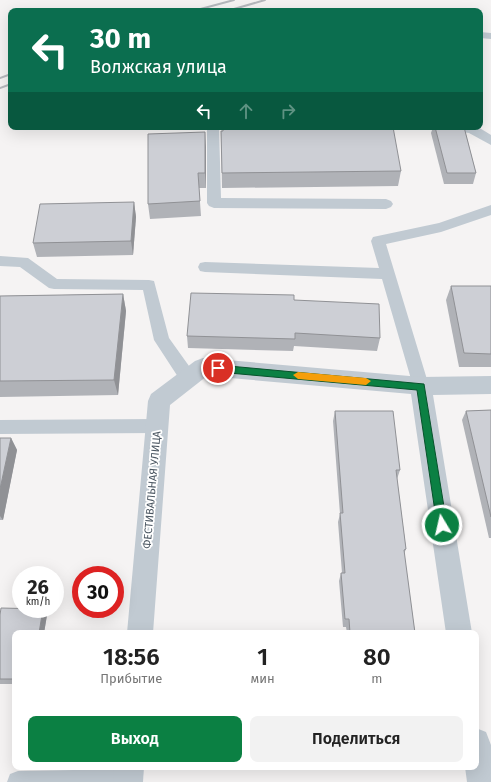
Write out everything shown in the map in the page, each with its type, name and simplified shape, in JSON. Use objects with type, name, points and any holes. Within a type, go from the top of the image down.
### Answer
[{"type":"street","points":[[196,372],[421,386],[491,385]]},
{"type":"street","name":"ФЕСТИВАЛЬНАЯ УЛИЦА","points":[[140,630],[159,401],[196,372]]},
{"type":"street","points":[[421,386],[459,630]]},
{"type":"street","points":[[479,762],[482,782]]},
{"type":"lane","points":[[213,130],[214,203],[386,204]]},
{"type":"lane","points":[[474,130],[491,141]]},
{"type":"lane","points":[[421,386],[378,241],[441,227],[491,210]]},
{"type":"lane","points":[[0,261],[23,262],[54,284],[149,286],[162,340],[196,372]]},
{"type":"lane","points":[[205,267],[388,274]]},
{"type":"lane","points":[[0,427],[157,426]]},
{"type":"lane","points":[[18,782],[128,776]]},
{"type":"building","points":[[394,130],[401,171],[222,173],[221,131]]},
{"type":"building","points":[[436,130],[465,130],[476,173],[447,173]]},
{"type":"building","points":[[205,132],[205,173],[198,173],[200,201],[148,204],[148,134]]},
{"type":"building","points":[[134,202],[131,241],[33,243],[40,204]]},
{"type":"building","points":[[451,286],[491,286],[491,354],[464,353]]},
{"type":"building","points":[[191,293],[294,295],[294,300],[379,304],[380,338],[295,333],[295,339],[187,336]]},
{"type":"building","points":[[123,294],[114,380],[0,381],[0,296]]},
{"type":"building","points":[[491,410],[491,517],[466,411]]},
{"type":"building","points":[[335,411],[393,411],[400,470],[396,470],[406,549],[404,550],[415,630],[350,630],[349,619],[345,619],[341,573],[345,573],[340,513],[343,513]]},
{"type":"building","points":[[0,438],[11,438],[0,489]]},
{"type":"building","points":[[1,608],[12,608],[12,618],[42,618],[40,630],[12,630],[12,679],[0,679]]},
{"type":"railway","points":[[204,8],[234,0]]},
{"type":"railway","points":[[237,8],[265,0]]},
{"type":"railway","points":[[0,78],[8,75]]},
{"type":"railway","points":[[0,88],[8,85]]},
{"type":"slow traffic","points":[[298,375],[366,381]]},
{"type":"route","points":[[218,368],[421,386],[442,525]]}]
